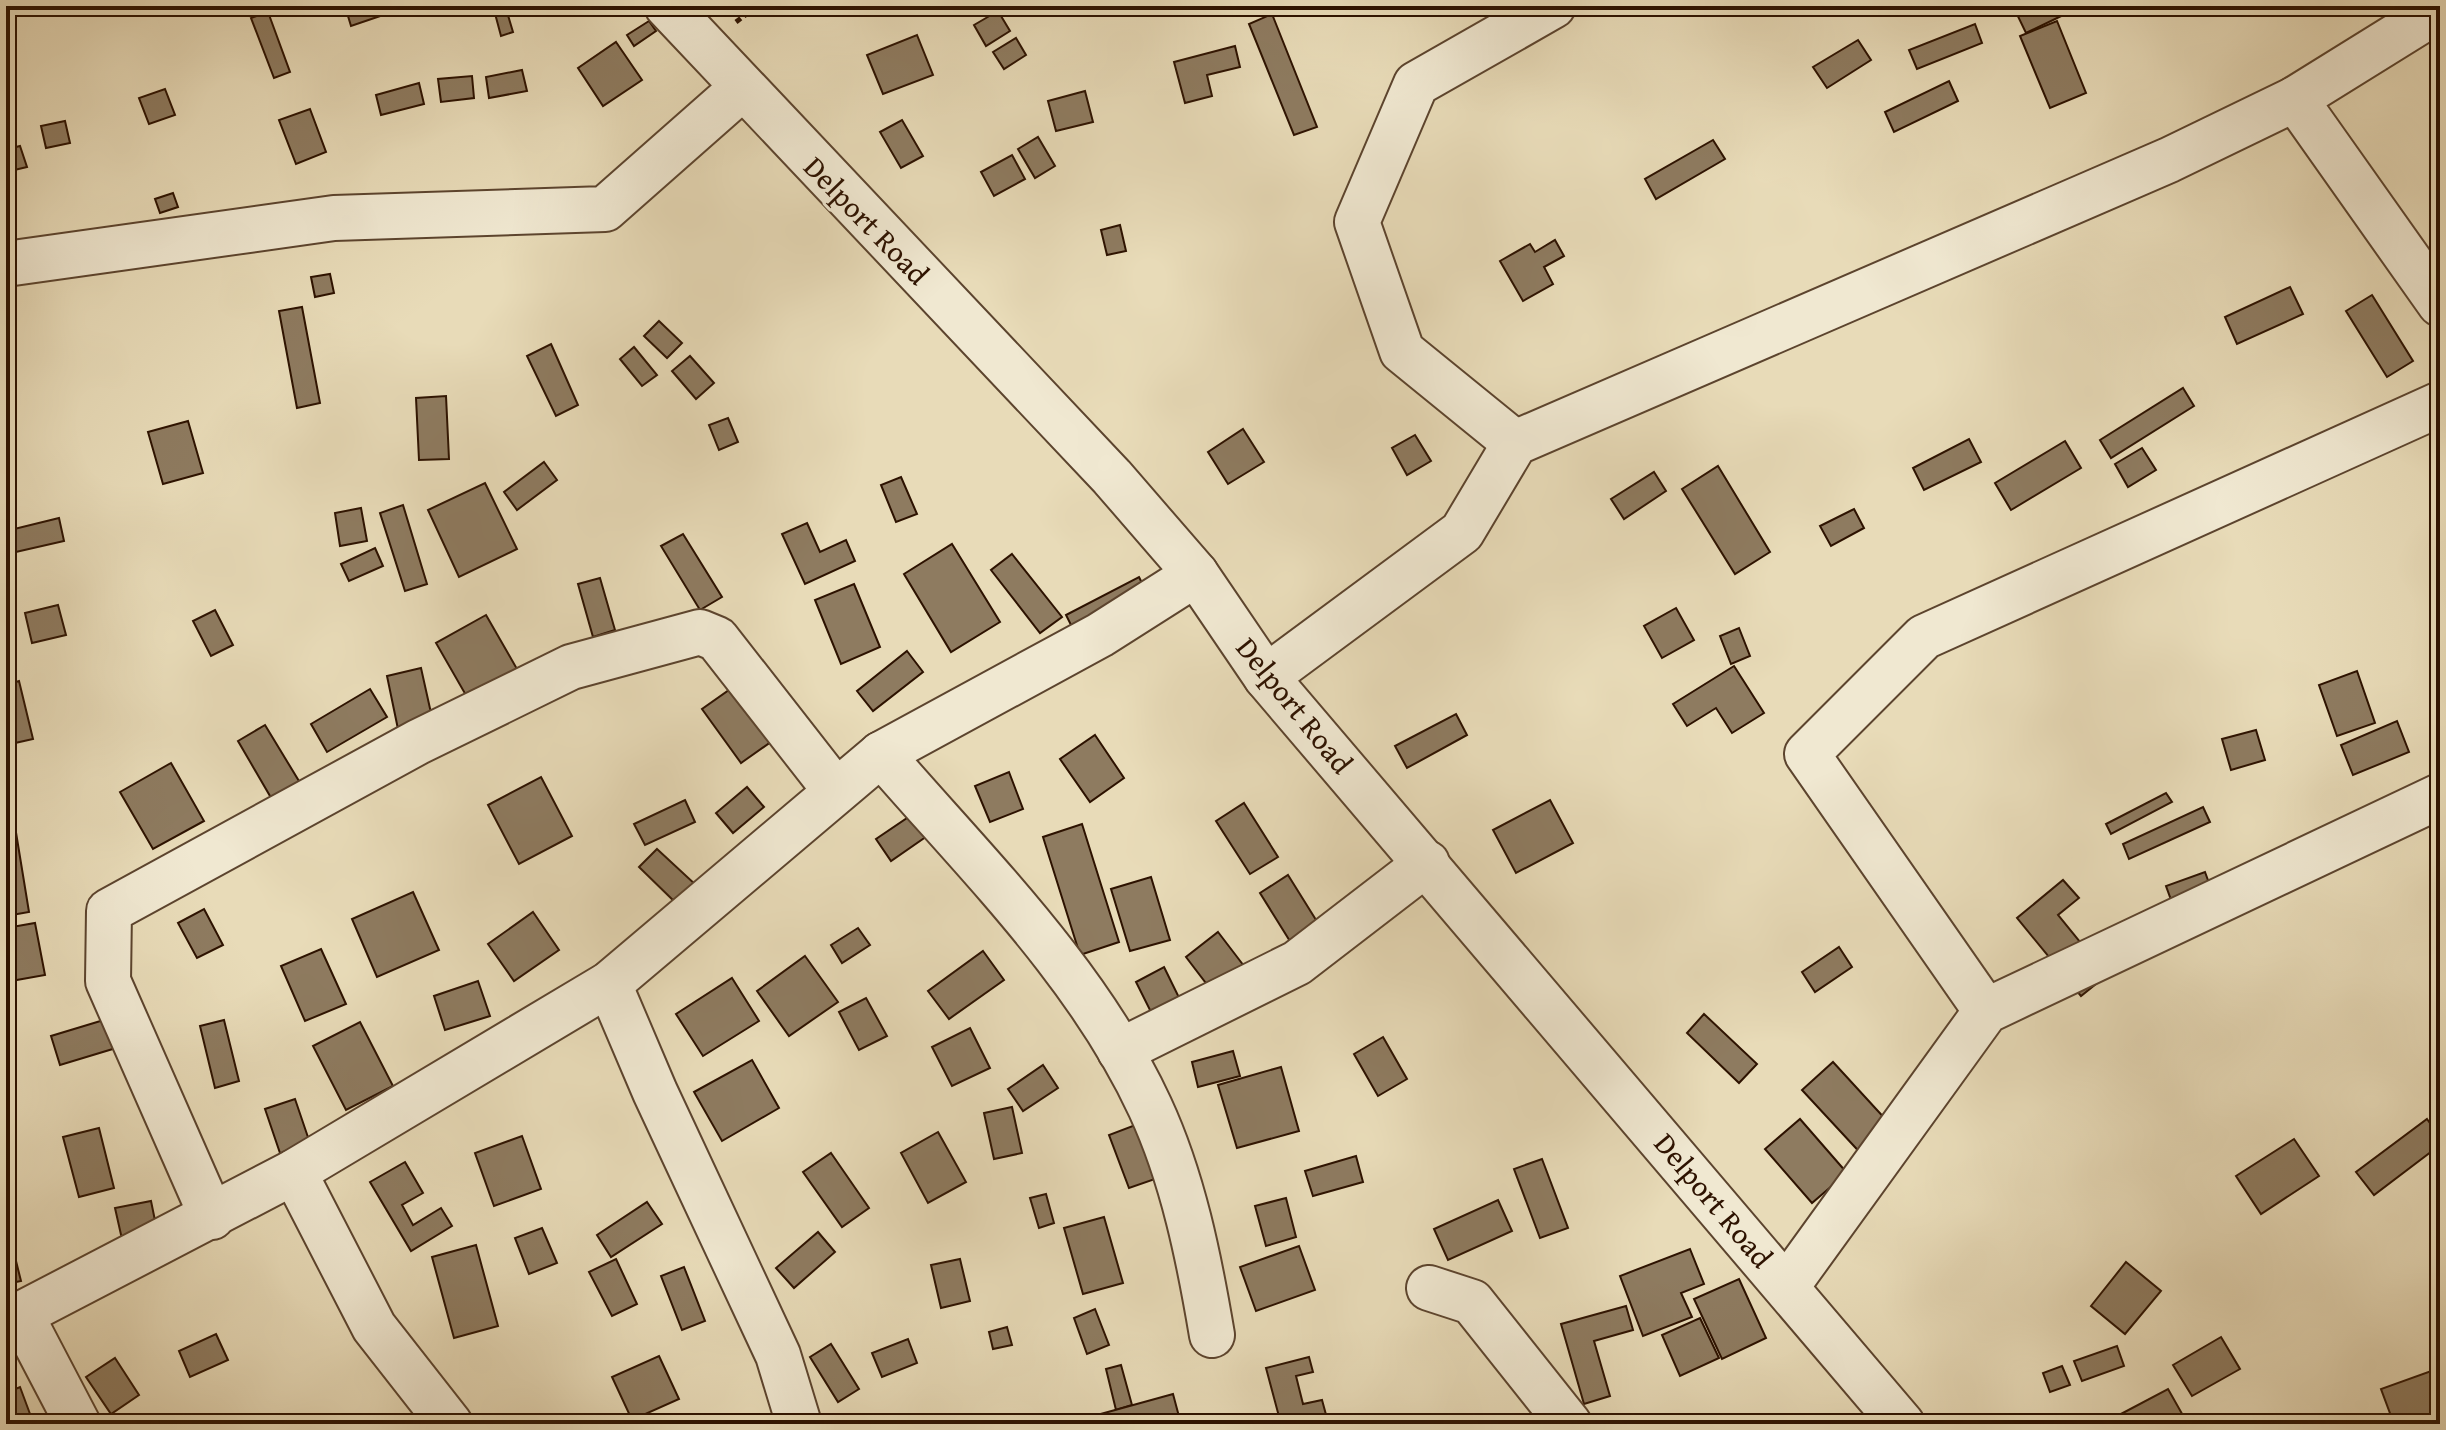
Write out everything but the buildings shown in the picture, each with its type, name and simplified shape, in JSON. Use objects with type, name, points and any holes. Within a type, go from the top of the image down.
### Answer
[{"type":"street","name":"Delport Road","points":[[667,6],[741,89],[1112,477],[1196,574],[1266,677],[1902,1424]]},
{"type":"street","points":[[1515,443],[1402,351],[1357,222],[1416,84],[1488,21],[1553,6]]},
{"type":"street","points":[[1266,677],[1462,532],[1515,443],[2169,160],[2295,99],[2440,9]]},
{"type":"street","points":[[6,264],[334,218],[605,209],[741,89]]},
{"type":"street","points":[[2295,99],[2440,304]]},
{"type":"street","points":[[1986,1011],[1807,754],[1924,637],[2440,404]]},
{"type":"street","points":[[78,1424],[13,1318],[294,1172],[609,984],[881,754],[1100,635],[1196,574]]},
{"type":"street","points":[[212,1217],[108,981],[109,911],[418,742],[571,667],[700,632],[709,633],[717,639],[835,790]]},
{"type":"street","points":[[881,754],[1042,940],[1103,1020],[1151,1108],[1195,1238],[1212,1335]]},
{"type":"street","points":[[1787,1286],[1986,1011],[2440,796]]},
{"type":"street","points":[[1120,1051],[1297,963],[1427,863]]},
{"type":"street","points":[[609,984],[655,1092],[778,1355],[799,1424]]},
{"type":"street","points":[[294,1172],[374,1327],[450,1424]]},
{"type":"street","points":[[1429,1288],[1472,1302],[1569,1424]]}]
